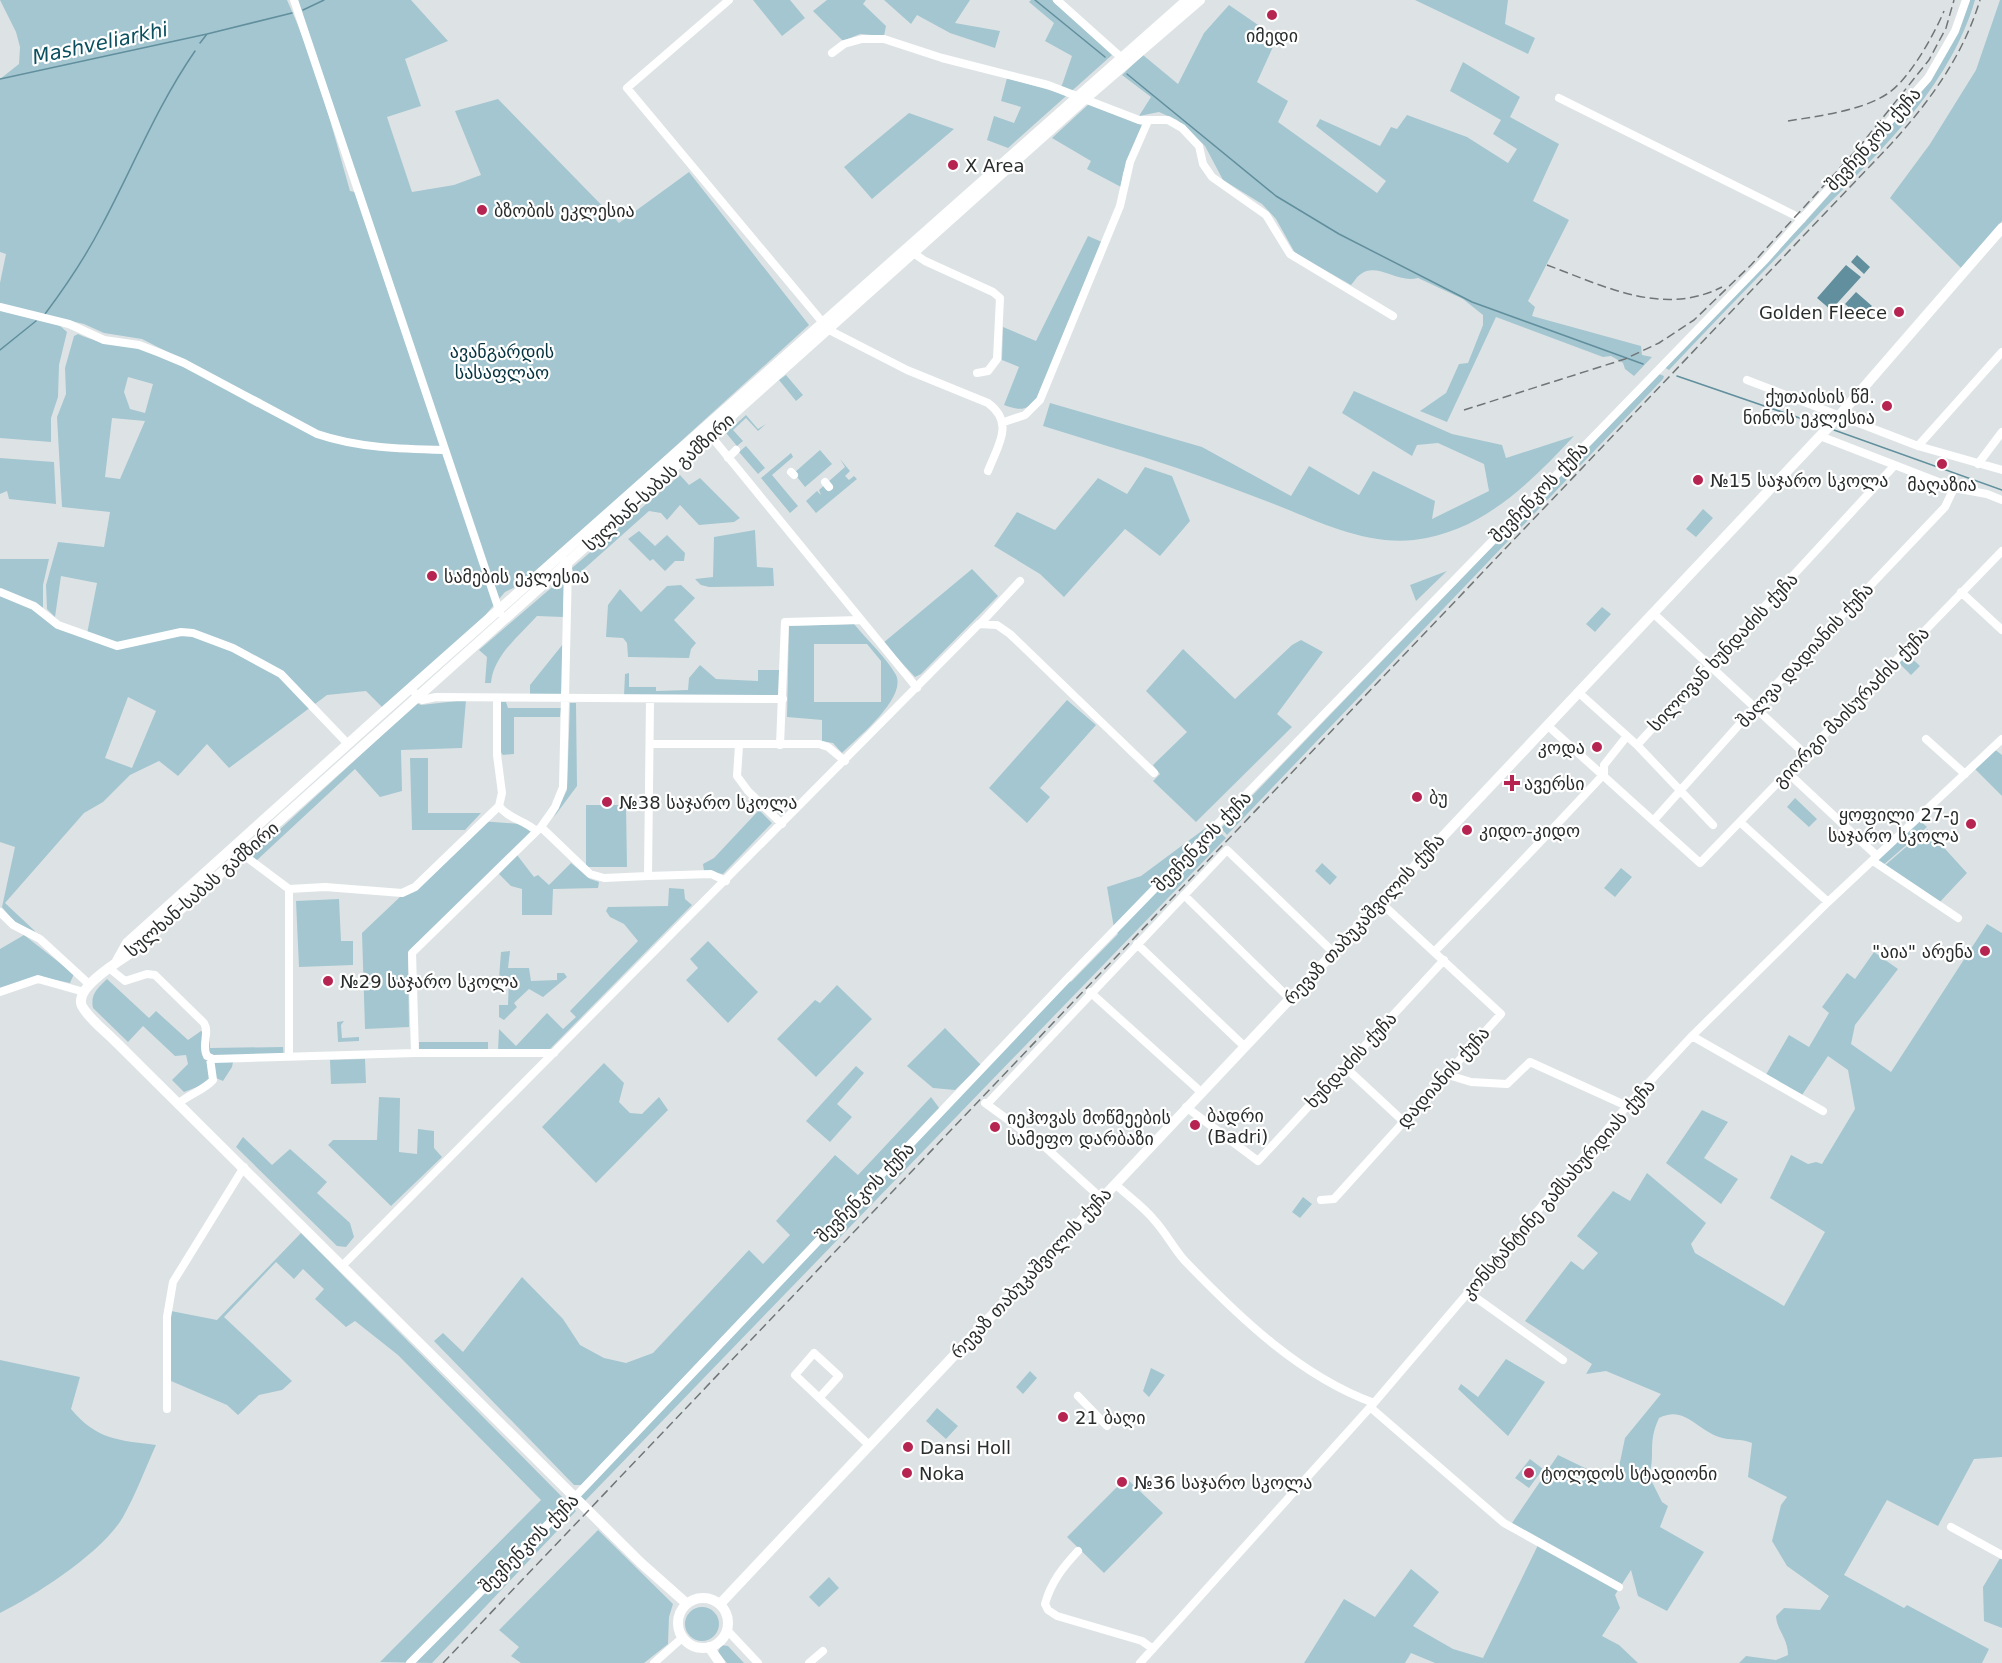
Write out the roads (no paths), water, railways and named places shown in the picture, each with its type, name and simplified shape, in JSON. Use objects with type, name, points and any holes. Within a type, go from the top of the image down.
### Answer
[{"type":"main road","name":"სულხან-საბას გამზირი","points":[[1124,60],[1187,0]]},
{"type":"main road","name":"სულხან-საბას გამზირი","points":[[237,850],[418,697],[501,616],[1080,98],[1200,0]]},
{"type":"main road","name":"რევაზ თაბუკაშვილის ქუჩა","points":[[720,1604],[1838,417],[2002,228]]},
{"type":"main road","name":"სულხან-საბას გამზირი","points":[[87,988],[113,965],[134,951],[348,744],[411,688],[501,616]]},
{"type":"main road","points":[[87,988],[81,1005],[87,1013],[641,1563],[687,1603]]},
{"type":"main road","points":[[707,1598],[720,1604],[727,1616],[727,1630],[717,1644],[709,1647],[694,1647],[682,1638],[678,1631],[678,1616],[687,1603],[707,1598]]},
{"type":"main road","points":[[709,1647],[720,1663]]},
{"type":"street","points":[[294,0],[501,616]]},
{"type":"street","points":[[729,0],[627,88],[826,326],[907,370],[988,403],[1000,412],[1004,422],[988,471]]},
{"type":"street","points":[[1057,0],[1124,60]]},
{"type":"street","name":"შევჩენკოს ქუჩა","points":[[410,1663],[575,1497],[1067,979],[1764,261],[1928,78],[1954,31],[1966,0]]},
{"type":"street","points":[[832,53],[844,44],[862,39],[884,39],[942,58],[1048,85],[1139,120],[1148,122],[1161,119],[1182,128],[1199,146],[1203,164],[1212,177],[1266,214],[1290,254],[1393,316]]},
{"type":"street","points":[[1559,98],[1802,219]]},
{"type":"street","points":[[1004,422],[1025,415],[1040,400],[1120,206],[1130,162],[1148,122]]},
{"type":"street","points":[[910,251],[993,292],[1000,298],[997,359],[987,371],[977,373]]},
{"type":"street","points":[[0,308],[69,324],[104,340],[139,345],[160,353],[184,363],[317,434],[339,442],[404,450],[445,450]]},
{"type":"street","points":[[1918,446],[2002,352]]},
{"type":"street","points":[[1747,381],[1918,446],[2002,470]]},
{"type":"street","points":[[706,431],[917,688]]},
{"type":"street","points":[[1978,464],[2002,432]]},
{"type":"street","points":[[1820,436],[1954,488],[1987,494],[2002,500]]},
{"type":"street","points":[[728,458],[736,450]]},
{"type":"street","name":"სილოვან ხუნდაძის ქუჩა","points":[[1435,951],[1496,886],[1539,846],[1604,774],[1604,765],[1627,736],[1637,745],[1894,466]]},
{"type":"street","name":"შალვა დადიანის ქუჩა","points":[[1654,820],[1754,708],[1945,507],[1954,488]]},
{"type":"street","name":"გიორგი მაისურაძის ქუჩა","points":[[1654,820],[1701,863],[1804,753],[2002,552]]},
{"type":"street","points":[[415,1053],[412,953],[538,829],[555,807],[563,787],[564,560]]},
{"type":"street","points":[[343,1265],[845,761],[1020,581]]},
{"type":"street","points":[[1961,592],[2002,630]]},
{"type":"street","points":[[0,594],[34,606],[58,625],[117,646],[181,632],[193,633],[232,648],[281,674],[348,744]]},
{"type":"street","points":[[1653,613],[1804,753]]},
{"type":"street","points":[[780,745],[785,622],[861,620]]},
{"type":"street","points":[[980,624],[997,625],[1010,634],[1154,773]]},
{"type":"street","points":[[411,688],[422,700],[436,697],[565,700],[783,699]]},
{"type":"street","points":[[1578,692],[1627,736]]},
{"type":"street","points":[[237,850],[289,889],[325,887],[407,893],[499,806],[502,793],[497,754],[497,698]]},
{"type":"street","points":[[648,876],[650,700]]},
{"type":"street","points":[[1547,725],[1654,820]]},
{"type":"street","points":[[1926,739],[1965,774]]},
{"type":"street","name":"კონსტანტინე გამსახურდიას ქუჩა","points":[[1140,1663],[1372,1405],[1626,1106],[1692,1036],[1828,902],[2002,740]]},
{"type":"street","points":[[651,744],[739,746],[819,744],[828,747],[845,761]]},
{"type":"street","points":[[1637,745],[1713,825]]},
{"type":"street","points":[[739,746],[737,776],[748,791],[782,824]]},
{"type":"street","points":[[1787,772],[1875,859],[1958,918]]},
{"type":"street","points":[[499,806],[504,813],[538,829],[578,866],[590,874],[604,878],[711,874],[726,881]]},
{"type":"street","points":[[1740,822],[1828,902]]},
{"type":"street","points":[[1101,1198],[1044,1146],[986,1103],[1090,992],[1227,850],[1333,952]]},
{"type":"street","points":[[289,889],[289,1056]]},
{"type":"street","points":[[1184,895],[1289,998]]},
{"type":"street","name":"დადიანის ქუჩა","points":[[1321,1200],[1334,1199],[1501,1014],[1380,902]]},
{"type":"street","points":[[0,912],[13,925],[40,939],[87,988]]},
{"type":"street","points":[[1137,944],[1244,1046]]},
{"type":"street","name":"ხუნდაძის ქუჩა","points":[[1186,1107],[1258,1161],[1444,960]]},
{"type":"street","points":[[113,965],[125,981],[147,974],[155,975],[207,1027],[204,1050],[210,1058],[213,1080],[204,1089],[189,1094],[179,1103]]},
{"type":"street","points":[[0,992],[38,979],[87,988]]},
{"type":"street","points":[[1090,992],[1201,1092]]},
{"type":"street","points":[[1692,1036],[1823,1112]]},
{"type":"street","points":[[210,1058],[415,1053],[554,1053]]},
{"type":"street","points":[[1445,1074],[1471,1082],[1506,1084],[1530,1062],[1626,1106]]},
{"type":"street","points":[[1345,1067],[1402,1121]]},
{"type":"street","points":[[167,1409],[167,1317],[173,1282],[244,1167]]},
{"type":"street","points":[[1114,1184],[1154,1220],[1183,1259],[1231,1307],[1298,1362],[1334,1387],[1372,1405],[1504,1522],[1619,1587]]},
{"type":"street","points":[[1468,1292],[1563,1360]]},
{"type":"street","points":[[820,1397],[839,1376],[814,1353],[795,1375],[869,1445]]},
{"type":"street","points":[[1078,1396],[1107,1426]]},
{"type":"street","points":[[1951,1527],[2002,1555]]},
{"type":"street","points":[[1078,1551],[1063,1567],[1049,1589],[1045,1604],[1048,1610],[1057,1616],[1143,1641],[1153,1649]]},
{"type":"street","points":[[727,1630],[758,1663]]},
{"type":"street","points":[[654,1663],[682,1638]]},
{"type":"street","points":[[809,1663],[823,1651]]},
{"type":"waterway","name":"Mashveliarkhi","points":[[303,10],[324,0]]},
{"type":"waterway","points":[[1035,0],[1105,57]]},
{"type":"waterway","name":"Mashveliarkhi","points":[[200,43],[207,34],[292,13]]},
{"type":"waterway","name":"Mashveliarkhi","points":[[0,79],[207,34]]},
{"type":"waterway","points":[[45,314],[89,248],[157,115],[195,51]]},
{"type":"waterway","points":[[1127,74],[1276,196],[1339,234],[1472,302],[1643,364]]},
{"type":"waterway","points":[[0,350],[36,321]]},
{"type":"waterway","points":[[1677,376],[1814,423]]},
{"type":"waterway","points":[[1834,430],[2002,490]]},
{"type":"railway","points":[[1464,410],[1625,359],[1659,343],[1694,320],[1751,265],[1860,146],[1929,60],[1946,28],[1954,0]]},
{"type":"railway","points":[[443,1663],[1891,144],[1944,77],[1973,21],[1980,0]]},
{"type":"railway","points":[[1788,121],[1852,109],[1887,94],[1912,68],[1944,11]]},
{"type":"railway","points":[[1547,265],[1612,289],[1656,299],[1700,296],[1722,287]]},
{"type":"place","name":"იმედი","points":[[1272,15]]},
{"type":"place","name":"X Area","points":[[953,165]]},
{"type":"place","name":"ბზობის ეკლესია","points":[[482,210]]},
{"type":"place","name":"Golden Fleece","points":[[1899,312]]},
{"type":"place","name":"ქუთაისის წმ. ნინოს ეკლესია","points":[[1887,406]]},
{"type":"place","name":"მაღაზია","points":[[1942,464]]},
{"type":"place","name":"№15 საჯარო სკოლა","points":[[1698,480]]},
{"type":"place","name":"სამების ეკლესია","points":[[432,576]]},
{"type":"place","name":"კოდა","points":[[1597,747]]},
{"type":"place","name":"ავერსი","points":[[1512,783]]},
{"type":"place","name":"ბუ","points":[[1417,797]]},
{"type":"place","name":"№38 საჯარო სკოლა","points":[[607,802]]},
{"type":"place","name":"ყოფილი 27-ე საჯარო სკოლა","points":[[1971,824]]},
{"type":"place","name":"კიდო-კიდო","points":[[1467,830]]},
{"type":"place","name":"\"აია\" არენა","points":[[1985,951]]},
{"type":"place","name":"№29 საჯარო სკოლა","points":[[328,981]]},
{"type":"place","name":"ბადრი (Badri)","points":[[1195,1125]]},
{"type":"place","name":"იეჰოვას მოწმეების სამეფო დარბაზი","points":[[995,1127]]},
{"type":"place","name":"21 ბაღი","points":[[1063,1417]]},
{"type":"place","name":"Dansi Holl","points":[[908,1447]]},
{"type":"place","name":"Noka","points":[[907,1473]]},
{"type":"place","name":"ტოლდოს სტადიონი","points":[[1529,1473]]},
{"type":"place","name":"№36 საჯარო სკოლა","points":[[1122,1482]]},
{"type":"park label","name":"ავანგარდის სასაფლაო","points":[[502,361]]}]
